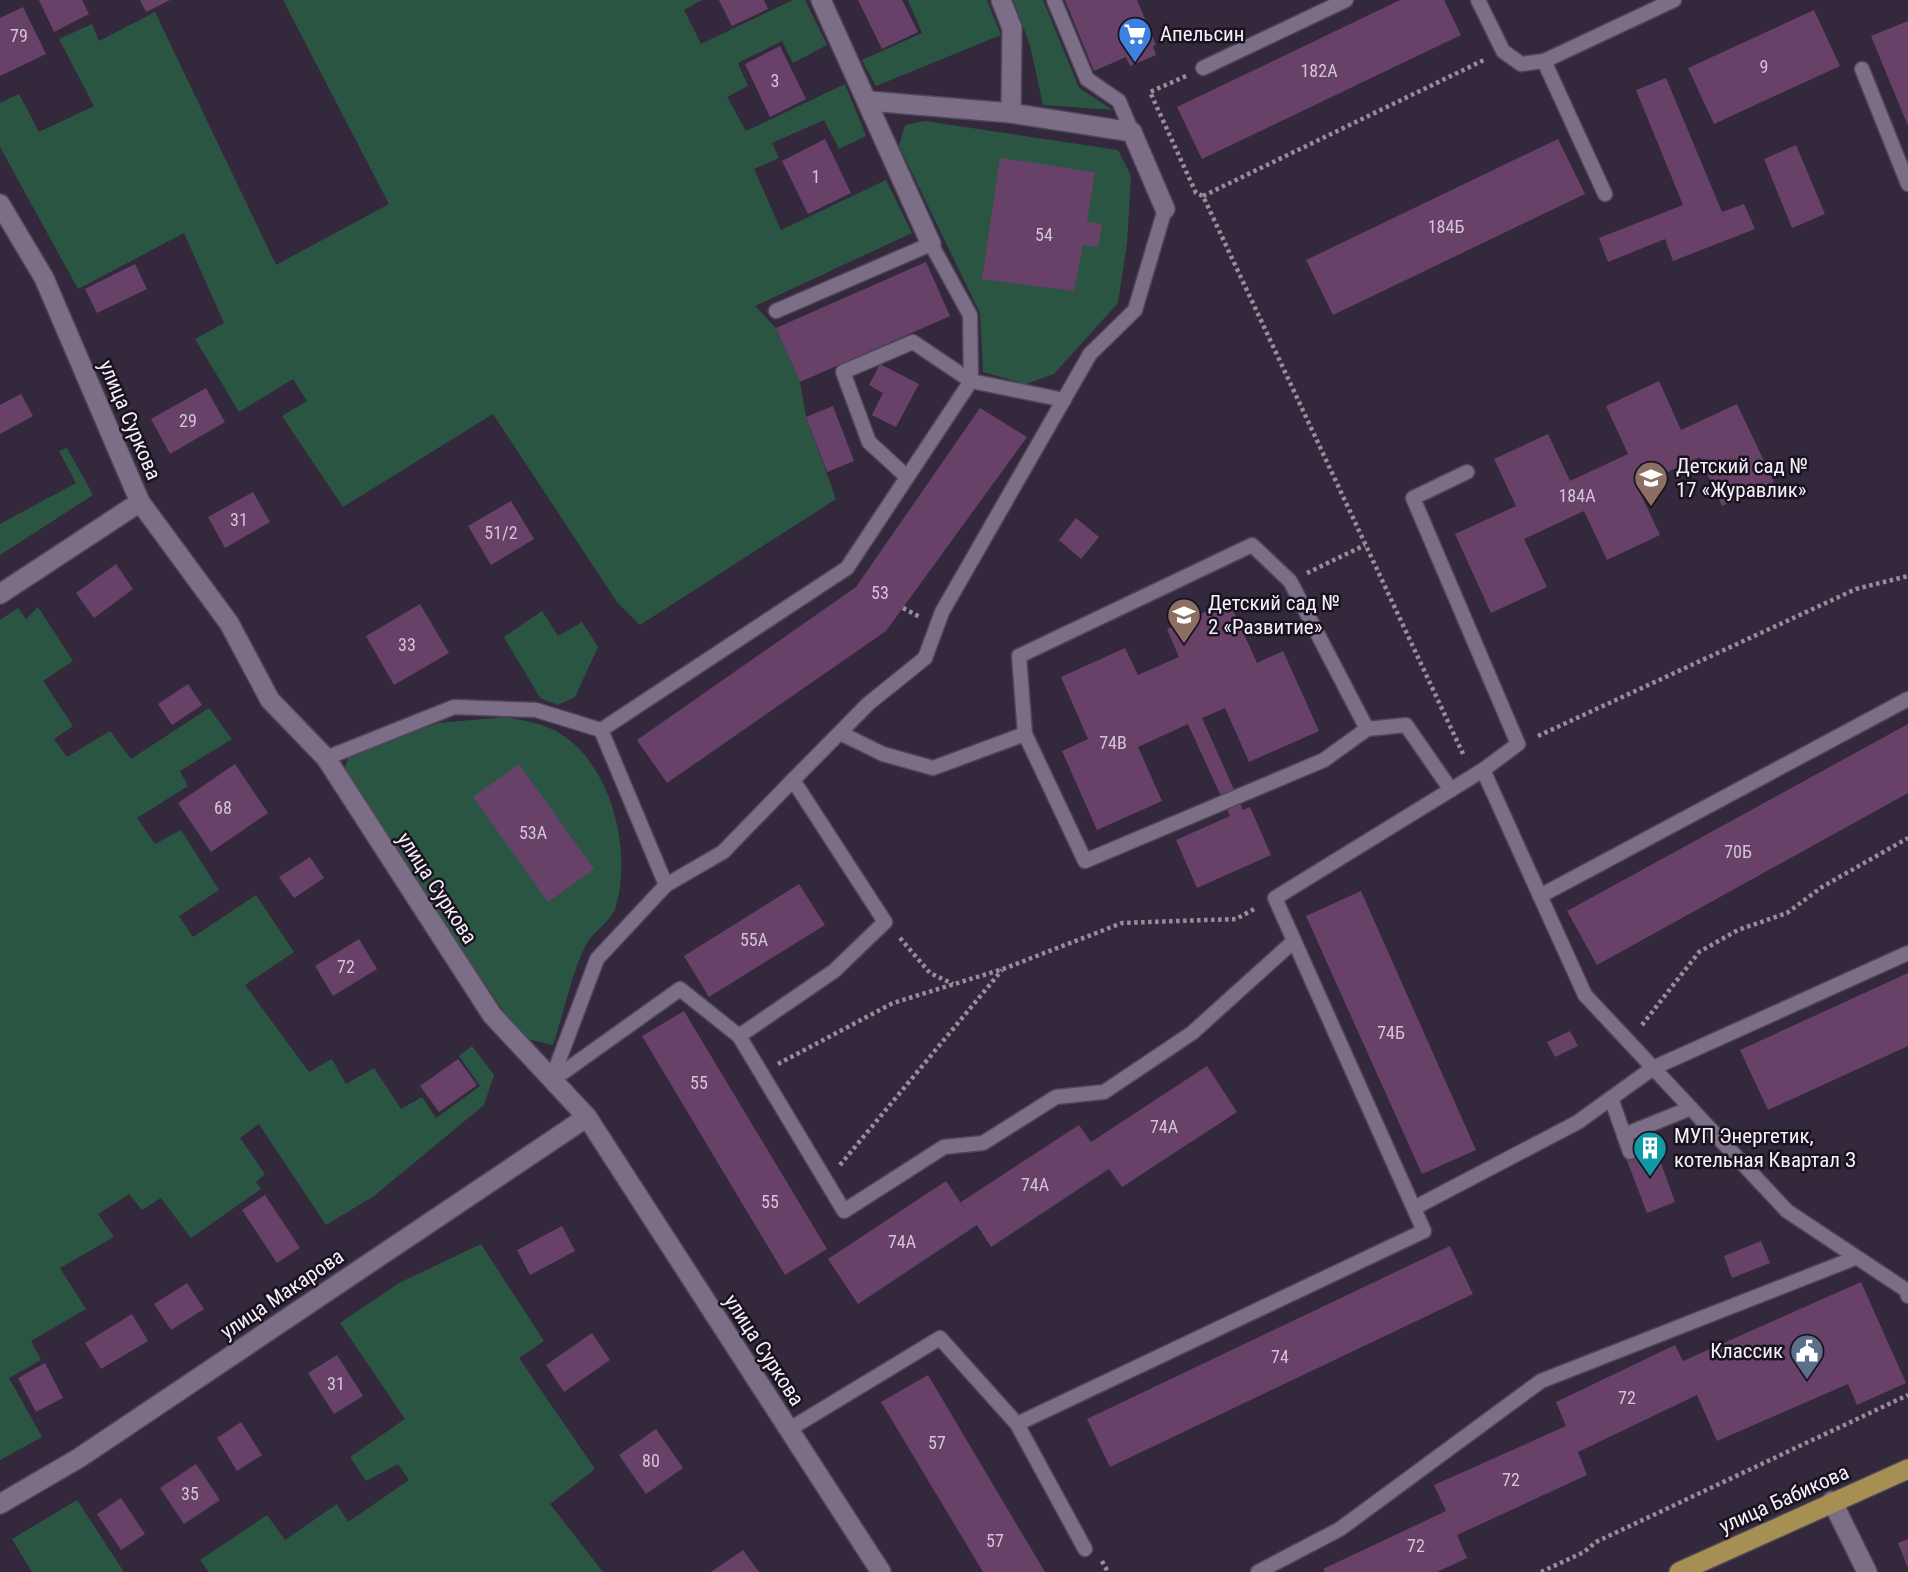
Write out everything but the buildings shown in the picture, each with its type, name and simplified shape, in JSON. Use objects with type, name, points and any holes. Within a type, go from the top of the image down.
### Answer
[{"type":"main road","name":"улица Бабикова","points":[[1679,1572],[1908,1469]]},
{"type":"street","points":[[821,0],[869,101],[931,244]]},
{"type":"street","points":[[1001,0],[1012,28],[1011,113]]},
{"type":"street","points":[[869,101],[1011,113],[1132,132],[1164,209]]},
{"type":"street","name":"улица Суркова","points":[[0,204],[44,278],[140,502],[229,623],[270,700],[326,758],[492,1015],[551,1081],[587,1116],[881,1572]]},
{"type":"street","points":[[0,594],[140,502]]},
{"type":"street","name":"улица Макарова","points":[[0,1504],[79,1458],[587,1116]]},
{"type":"street","points":[[1832,1501],[1867,1572]]},
{"type":"lane","points":[[1054,0],[1087,79],[1119,101],[1132,132]]},
{"type":"lane","points":[[1203,68],[1346,0]]},
{"type":"lane","points":[[1479,0],[1503,51],[1521,64],[1544,61],[1674,0]]},
{"type":"lane","points":[[1544,61],[1605,194]]},
{"type":"lane","points":[[1862,69],[1908,184]]},
{"type":"lane","points":[[551,1081],[597,958],[666,885],[723,852],[868,704],[925,658],[942,612],[1090,354],[1135,310],[1164,209]]},
{"type":"lane","points":[[601,730],[847,568],[971,382],[970,315],[931,244],[776,312]]},
{"type":"lane","points":[[907,477],[869,443],[843,372],[913,342],[971,382],[1064,400]]},
{"type":"lane","points":[[1017,1424],[1424,1231],[1275,898],[1483,770],[1518,744],[1413,498],[1467,472]]},
{"type":"lane","points":[[1367,729],[1290,581],[1252,545],[1020,656],[1025,734],[1085,861],[1324,760],[1367,729],[1406,725],[1451,790]]},
{"type":"lane","points":[[1540,896],[1908,699]]},
{"type":"lane","points":[[326,758],[454,707],[536,710],[601,730]]},
{"type":"lane","points":[[601,730],[666,885]]},
{"type":"lane","points":[[840,733],[883,754],[933,768],[1025,734]]},
{"type":"lane","points":[[1483,770],[1585,995],[1787,1211],[1907,1292]]},
{"type":"lane","points":[[739,1036],[834,971],[885,922],[793,780]]},
{"type":"lane","points":[[551,1081],[680,989],[739,1036],[844,1211],[944,1147],[983,1143],[1056,1097],[1104,1092],[1192,1033],[1294,941]]},
{"type":"lane","points":[[1414,1208],[1578,1122],[1653,1068],[1908,953]]},
{"type":"lane","points":[[1611,1098],[1630,1152]]},
{"type":"lane","points":[[1624,1135],[1691,1108]]},
{"type":"lane","points":[[1258,1572],[1340,1529],[1541,1381],[1856,1258]]},
{"type":"lane","points":[[788,1430],[940,1338],[1017,1424],[1085,1549]]},
{"type":"path","points":[[1203,196],[1503,51]]},
{"type":"path","points":[[1203,68],[1150,92],[1196,193],[1203,196],[1464,756]]},
{"type":"path","points":[[1290,581],[1365,544]]},
{"type":"path","points":[[1546,733],[1856,589],[1908,576]]},
{"type":"path","points":[[1629,1042],[1699,952],[1738,930],[1787,913],[1822,887],[1908,838]]},
{"type":"path","points":[[761,1073],[893,1003],[1003,969],[1122,923],[1236,919],[1275,898]]},
{"type":"path","points":[[885,922],[930,973],[954,984]]},
{"type":"path","points":[[827,1181],[1003,969]]},
{"type":"path","points":[[1541,1572],[1584,1552],[1596,1542],[1908,1395]]},
{"type":"path","points":[[1104,1563],[1108,1572]]},
{"type":"green space","points":[[283,0],[702,0],[684,10],[701,44],[793,0],[805,0],[827,45],[793,63],[782,41],[738,63],[748,86],[727,97],[746,131],[845,84],[866,136],[839,149],[824,120],[772,143],[779,158],[754,169],[781,230],[886,180],[912,233],[755,306],[776,328],[800,382],[806,417],[836,499],[640,625],[617,602],[493,414],[343,507],[282,416],[307,401],[293,379],[239,412],[195,339],[224,323],[184,233],[78,289],[0,147],[0,103],[19,94],[39,132],[94,106],[59,39],[92,24],[99,41],[155,12],[276,265],[389,204]]},
{"type":"green space","points":[[908,0],[987,0],[1001,35],[876,86],[862,60],[922,33]]},
{"type":"green space","points":[[1013,0],[1043,0],[1079,88],[1113,110],[1043,105],[1030,45]]},
{"type":"green space","points":[[925,121],[1118,150],[1131,176],[1127,243],[1118,303],[1054,374],[1026,384],[983,372],[980,313],[899,146],[905,125]]},
{"type":"green space","points":[[67,448],[93,495],[0,555],[0,524],[76,483],[59,451]]},
{"type":"green space","points":[[38,607],[73,661],[43,681],[73,726],[54,739],[67,757],[110,731],[131,759],[209,708],[232,739],[180,771],[188,786],[137,818],[155,844],[181,830],[219,890],[179,916],[193,937],[256,895],[294,952],[245,985],[309,1072],[332,1059],[346,1084],[374,1068],[401,1109],[422,1097],[436,1118],[480,1086],[459,1056],[472,1046],[494,1075],[484,1105],[374,1196],[326,1225],[259,1124],[240,1138],[265,1174],[256,1182],[261,1189],[191,1238],[161,1198],[142,1210],[129,1194],[98,1214],[114,1237],[60,1268],[86,1309],[31,1341],[41,1360],[9,1378],[42,1437],[0,1460],[0,620],[18,608],[26,619]]},
{"type":"green space","points":[[542,611],[558,636],[582,622],[598,647],[575,697],[558,705],[540,698],[504,637]]},
{"type":"green space","points":[[505,717],[547,727],[561,734],[579,749],[605,788],[614,811],[619,836],[620,884],[616,906],[582,953],[553,1045],[528,1039],[505,1014],[344,771],[349,755],[438,723]]},
{"type":"green space","points":[[481,1244],[544,1341],[519,1358],[595,1469],[550,1504],[603,1572],[209,1572],[200,1560],[267,1515],[285,1540],[337,1504],[348,1522],[409,1480],[398,1464],[366,1481],[350,1457],[405,1419],[340,1323],[399,1283]]},
{"type":"green space","points":[[77,1500],[124,1572],[32,1572],[12,1539]]},
{"type":"place","name":"Апельсин","points":[[1135,64]]},
{"type":"place","name":"Детский сад № 17 «Журавлик»","points":[[1651,508]]},
{"type":"place","name":"Детский сад № 2 «Развитие»","points":[[1184,645]]},
{"type":"place","name":"МУП Энергетик, котельная Квартал З","points":[[1650,1178]]},
{"type":"place","name":"Классик","points":[[1807,1381]]}]
